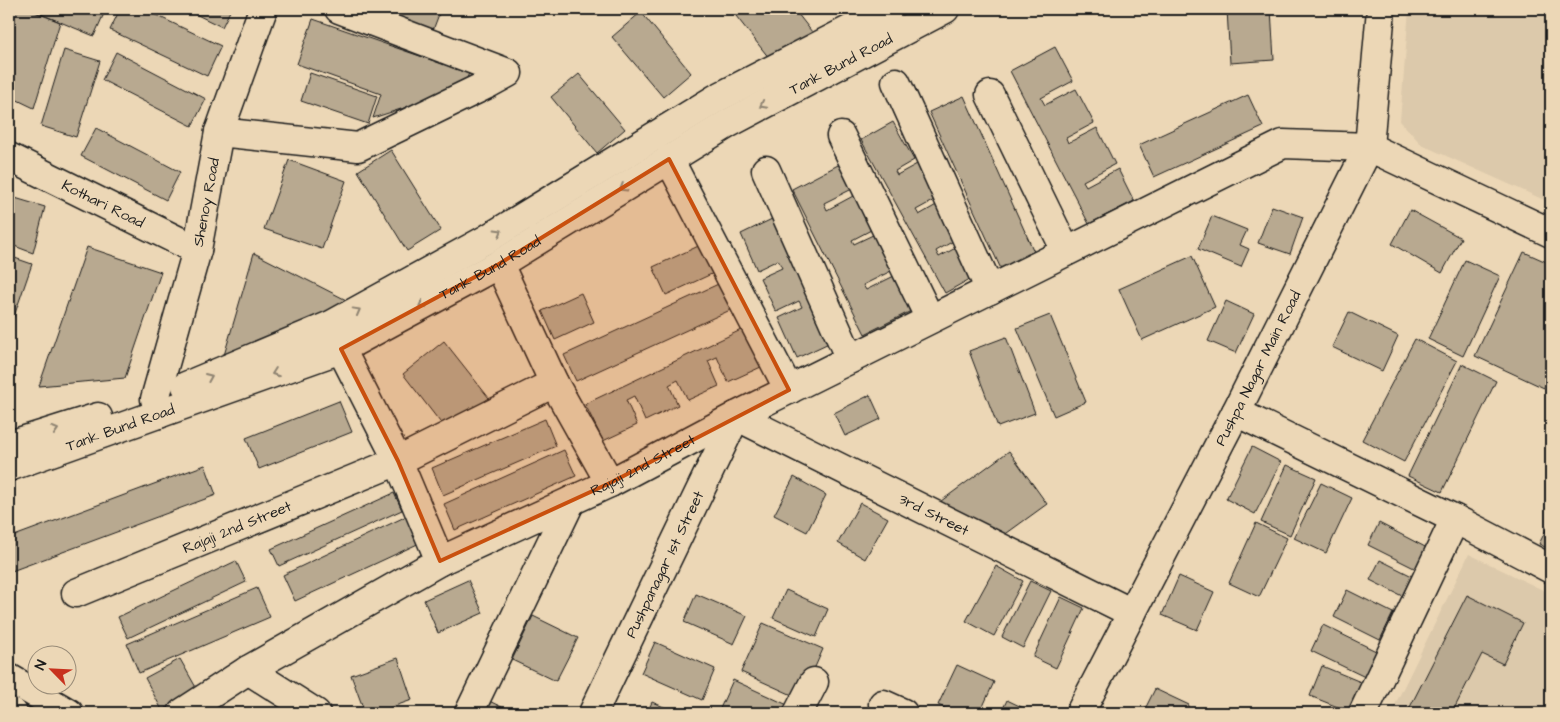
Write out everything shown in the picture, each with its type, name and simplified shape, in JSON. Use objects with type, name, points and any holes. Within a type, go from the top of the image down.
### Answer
[{"type":"street","name":"Shenoy Road","points":[[157,407],[197,250],[219,132],[263,9]]},
{"type":"street","points":[[219,132],[358,147],[508,73],[339,9]]},
{"type":"street","name":"Tank Bund Road","points":[[9,445],[157,407],[341,349],[499,264],[729,122],[945,9]]},
{"type":"street","name":"Pushpa Nagar Main Road","points":[[1080,713],[1236,412],[1369,147],[1380,9]]},
{"type":"street","name":"Tank Bund Road","points":[[9,467],[157,407],[331,325],[486,239],[717,98],[877,12]]},
{"type":"street","points":[[896,82],[990,290]]},
{"type":"street","points":[[990,94],[1066,251]]},
{"type":"street","points":[[840,136],[930,319]]},
{"type":"street","name":"Rajaji 2nd Street","points":[[182,713],[248,670],[440,561],[610,484],[736,416],[1283,144],[1369,147]]},
{"type":"street","points":[[1369,147],[1551,233]]},
{"type":"street","name":"Kothari Road","points":[[9,157],[197,250]]},
{"type":"street","points":[[669,159],[789,390]]},
{"type":"street","points":[[766,170],[850,359]]},
{"type":"street","points":[[499,264],[554,383],[610,484]]},
{"type":"street","points":[[341,349],[398,462],[440,561]]},
{"type":"street","name":"Rajaji 2nd Street","points":[[76,593],[398,462],[554,383]]},
{"type":"street","points":[[1236,412],[1455,519],[1551,569]]},
{"type":"street","name":"3rd Street","points":[[736,416],[1132,612]]},
{"type":"street","name":"Pushpanagar 1st Street","points":[[593,713],[736,416]]},
{"type":"street","points":[[469,713],[571,501]]},
{"type":"street","points":[[1363,713],[1455,519]]},
{"type":"street","points":[[248,670],[316,713]]},
{"type":"street","points":[[9,678],[69,713]]},
{"type":"street","points":[[798,713],[814,682]]},
{"type":"street","points":[[9,711],[13,713]]},
{"type":"highlighted area","points":[[669,159],[789,390],[610,483],[440,561],[398,461],[341,349],[499,264]]},
{"type":"shaded area","points":[[1409,9],[1551,9],[1551,203],[1422,145],[1400,121]]},
{"type":"shaded area","points":[[1469,554],[1551,594],[1551,713],[1391,713]]},
{"type":"building","points":[[9,9],[27,9],[60,22],[34,108],[9,96]]},
{"type":"building","points":[[29,9],[106,9],[94,36]]},
{"type":"building","points":[[120,9],[143,9],[221,46],[207,76],[110,30]]},
{"type":"building","points":[[185,9],[231,9],[222,27]]},
{"type":"building","points":[[380,9],[441,9],[433,30]]},
{"type":"building","points":[[745,9],[794,9],[812,32],[773,63],[736,16]]},
{"type":"building","points":[[1227,9],[1271,9],[1274,60],[1230,63]]},
{"type":"building","points":[[641,12],[691,73],[663,97],[612,37]]},
{"type":"building","points":[[313,19],[469,73],[463,89],[373,118],[381,94],[297,64]]},
{"type":"building","points":[[1055,47],[1073,81],[1041,98],[1045,105],[1076,89],[1094,123],[1066,138],[1068,143],[1097,128],[1115,164],[1083,181],[1086,186],[1118,169],[1134,201],[1089,224],[1010,71]]},
{"type":"building","points":[[64,50],[100,61],[76,137],[41,126]]},
{"type":"building","points":[[116,52],[206,99],[192,126],[102,80]]},
{"type":"building","points":[[310,73],[377,96],[368,124],[301,101]]},
{"type":"building","points":[[579,74],[625,129],[597,153],[551,97]]},
{"type":"building","points":[[1248,95],[1263,127],[1154,177],[1139,145]]},
{"type":"building","points":[[964,96],[1035,254],[1001,269],[929,112]]},
{"type":"building","points":[[893,122],[914,160],[895,171],[897,175],[917,164],[936,199],[916,210],[919,215],[938,204],[957,239],[936,251],[939,257],[961,245],[977,275],[945,293],[861,140]]},
{"type":"building","points":[[96,128],[180,172],[166,200],[81,156]]},
{"type":"building","points":[[391,150],[441,230],[407,251],[358,171]]},
{"type":"building","points":[[289,160],[346,181],[322,249],[264,229]]},
{"type":"building","points":[[840,164],[852,189],[824,203],[827,210],[855,195],[873,229],[852,240],[854,244],[875,234],[893,270],[863,285],[866,290],[896,275],[913,310],[865,334],[792,189]]},
{"type":"building","points":[[15,198],[45,207],[33,253],[9,244],[9,219]]},
{"type":"building","points":[[1272,206],[1303,217],[1290,254],[1258,243]]},
{"type":"building","points":[[1410,210],[1461,238],[1442,273],[1392,244]]},
{"type":"building","points":[[1212,216],[1247,230],[1240,245],[1249,249],[1241,267],[1198,249]]},
{"type":"building","points":[[774,218],[831,342],[797,358],[779,318],[802,307],[799,301],[776,312],[760,278],[782,268],[778,260],[757,270],[741,234]]},
{"type":"building","points":[[705,243],[718,271],[666,295],[653,267]]},
{"type":"building","points":[[87,247],[161,272],[125,378],[39,386]]},
{"type":"building","points":[[1524,252],[1551,264],[1551,374],[1544,388],[1475,356]]},
{"type":"building","points":[[254,253],[356,305],[220,369]]},
{"type":"building","points":[[9,256],[32,264],[11,325],[9,325]]},
{"type":"building","points":[[1192,256],[1215,307],[1142,340],[1119,289]]},
{"type":"building","points":[[1465,260],[1500,276],[1463,356],[1428,339]]},
{"type":"building","points":[[727,280],[739,306],[576,381],[564,355]]},
{"type":"building","points":[[581,293],[594,322],[555,340],[542,311]]},
{"type":"building","points":[[1226,301],[1254,314],[1236,353],[1208,341]]},
{"type":"building","points":[[1349,312],[1398,336],[1382,371],[1332,347]]},
{"type":"building","points":[[1050,315],[1086,402],[1054,416],[1017,328]]},
{"type":"building","points":[[743,329],[761,367],[728,382],[717,357],[708,361],[719,386],[688,400],[678,380],[669,385],[678,405],[645,421],[634,396],[626,400],[637,425],[603,441],[585,404]]},
{"type":"building","points":[[1006,337],[1035,413],[998,427],[969,351]]},
{"type":"building","points":[[1415,339],[1457,361],[1404,462],[1362,440]]},
{"type":"building","points":[[444,341],[489,398],[447,431],[403,374]]},
{"type":"building","points":[[1462,364],[1496,381],[1442,492],[1408,476]]},
{"type":"building","points":[[870,395],[881,419],[845,436],[834,413]]},
{"type":"building","points":[[339,401],[352,432],[259,469],[246,438]]},
{"type":"building","points":[[545,419],[556,446],[443,495],[432,468]]},
{"type":"building","points":[[1252,447],[1281,462],[1255,514],[1226,499]]},
{"type":"building","points":[[564,450],[576,476],[455,530],[444,504]]},
{"type":"building","points":[[1009,451],[1047,504],[996,541],[937,504]]},
{"type":"building","points":[[205,465],[216,495],[9,572],[9,538]]},
{"type":"building","points":[[1287,465],[1316,478],[1290,535],[1261,522]]},
{"type":"building","points":[[794,477],[826,495],[807,532],[774,515]]},
{"type":"building","points":[[1321,483],[1352,498],[1326,553],[1294,538]]},
{"type":"building","points":[[394,493],[402,510],[279,566],[271,549]]},
{"type":"building","points":[[860,503],[888,518],[865,559],[838,543]]},
{"type":"building","points":[[411,514],[424,541],[295,601],[283,575]]},
{"type":"building","points":[[1551,520],[1551,550],[1539,544]]},
{"type":"building","points":[[1256,523],[1287,538],[1259,597],[1229,583]]},
{"type":"building","points":[[1379,523],[1429,549],[1418,570],[1368,545]]},
{"type":"building","points":[[1380,560],[1412,576],[1402,596],[1370,580]]},
{"type":"building","points":[[236,561],[246,582],[128,638],[118,617]]},
{"type":"building","points":[[996,566],[1023,581],[994,636],[966,621]]},
{"type":"building","points":[[1179,576],[1214,592],[1197,630],[1162,615]]},
{"type":"building","points":[[468,580],[483,613],[438,633],[424,600]]},
{"type":"building","points":[[1030,581],[1051,591],[1023,648],[1002,637]]},
{"type":"building","points":[[257,588],[270,617],[139,673],[127,644]]},
{"type":"building","points":[[786,590],[828,609],[816,637],[773,618]]},
{"type":"building","points":[[1347,590],[1393,613],[1380,640],[1334,617]]},
{"type":"building","points":[[696,594],[747,616],[734,644],[684,622]]},
{"type":"building","points":[[1467,595],[1523,623],[1503,664],[1482,654],[1452,713],[1407,713]]},
{"type":"building","points":[[1061,597],[1084,608],[1056,668],[1033,657]]},
{"type":"building","points":[[533,616],[578,638],[556,681],[512,660]]},
{"type":"building","points":[[763,623],[823,649],[801,699],[741,672]]},
{"type":"building","points":[[1323,625],[1378,652],[1365,677],[1311,651]]},
{"type":"building","points":[[655,642],[715,669],[702,700],[641,673]]},
{"type":"building","points":[[398,658],[412,700],[375,713],[365,713],[351,675]]},
{"type":"building","points":[[180,659],[198,691],[162,710],[145,678]]},
{"type":"building","points":[[957,665],[994,682],[980,713],[956,713],[938,705]]},
{"type":"building","points":[[1322,666],[1368,685],[1353,713],[1310,696]]},
{"type":"building","points":[[733,680],[794,708],[792,713],[718,713]]},
{"type":"building","points":[[1155,689],[1189,705],[1185,713],[1143,713]]},
{"type":"building","points":[[483,698],[514,713],[476,713]]},
{"type":"building","points":[[1007,700],[1034,713],[1001,713]]},
{"type":"building","points":[[652,702],[678,713],[647,713]]},
{"type":"building","points":[[1190,709],[1200,713],[1188,713]]}]
